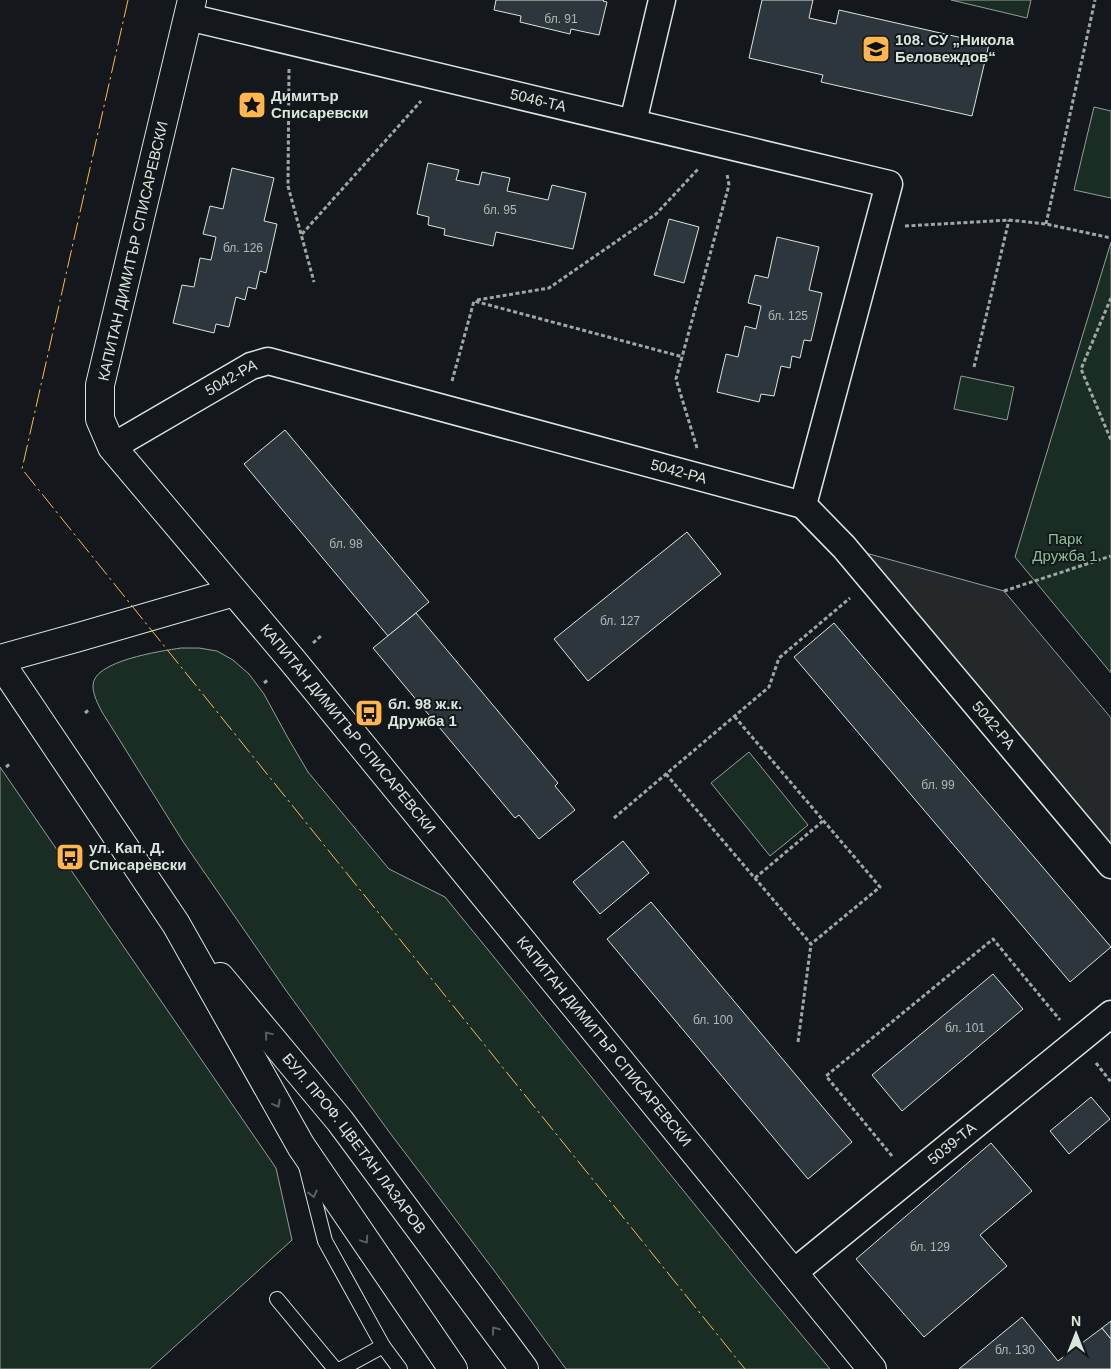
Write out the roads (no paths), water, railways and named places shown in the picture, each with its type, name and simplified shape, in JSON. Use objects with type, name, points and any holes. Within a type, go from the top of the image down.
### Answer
[{"type":"street","points":[[633,122],[662,0]]},
{"type":"street","name":"5046-ТА","points":[[190,8],[290,41],[889,184],[803,505]]},
{"type":"street","name":"КАПИТАН ДИМИТЪР СПИСАРЕВСКИ","points":[[190,8],[100,385],[100,419],[112,447],[234,592],[872,1369]]},
{"type":"street","name":"5042-РА","points":[[112,447],[251,366],[268,361],[803,505],[844,547],[1111,865]]},
{"type":"street","points":[[0,660],[234,592]]},
{"type":"street","name":"БУЛ. ПРОФ. ЦВЕТАН ЛАЗАРОВ","points":[[0,660],[176,924],[301,1146],[453,1369]]},
{"type":"street","name":"БУЛ. ПРОФ. ЦВЕТАН ЛАЗАРОВ","points":[[176,924],[340,1121],[524,1369]]},
{"type":"street","name":"5039-ТА","points":[[793,1273],[1111,1014]]},
{"type":"lane","points":[[301,1146],[325,1241],[384,1346],[400,1369]]},
{"type":"lane","points":[[277,1299],[335,1369]]},
{"type":"lane","points":[[341,1369],[384,1346]]},
{"type":"place","name":"108. СУ „Никола Беловеждов“","points":[[876,49]]},
{"type":"place","name":"Димитър Списаревски","points":[[252,105]]},
{"type":"place","name":"бл. 98 ж.к. Дружба 1","points":[[369,713]]},
{"type":"place","name":"ул. Кап. Д. Списаревски","points":[[70,857]]},
{"type":"park label","name":"Парк Дружба 1","points":[[1065,548]]}]
